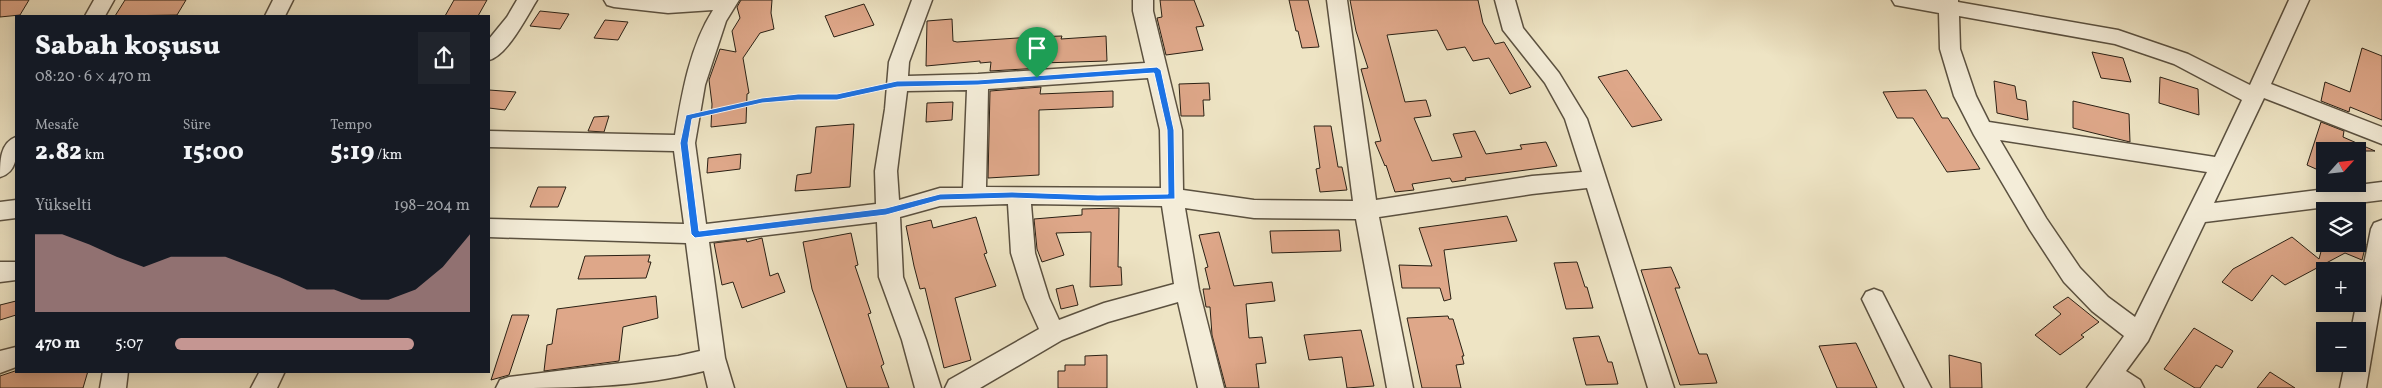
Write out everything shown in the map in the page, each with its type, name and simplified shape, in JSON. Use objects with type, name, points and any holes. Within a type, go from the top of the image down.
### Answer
[{"type":"street","points":[[96,15],[104,0]]},
{"type":"street","points":[[276,15],[283,0]]},
{"type":"street","points":[[490,52],[514,22],[527,0]]},
{"type":"street","points":[[614,0],[668,6],[729,1]]},
{"type":"street","points":[[922,0],[900,62],[896,109],[886,172],[886,212],[891,277],[914,340],[928,388]]},
{"type":"street","points":[[1143,0],[1143,11],[1170,130],[1172,197],[1187,290],[1211,388]]},
{"type":"street","points":[[1337,0],[1366,210],[1400,388]]},
{"type":"street","points":[[1505,0],[1513,30],[1552,78],[1576,119],[1596,179],[1606,220],[1661,388]]},
{"type":"street","points":[[1902,0],[1948,3],[2141,44],[2256,93],[2382,136]]},
{"type":"street","points":[[2131,388],[2105,381],[2139,334],[2299,0]]},
{"type":"street","points":[[721,388],[713,358],[684,143],[694,85],[716,21],[729,1]]},
{"type":"street","points":[[1948,3],[1950,48],[1965,96],[1982,129],[2038,224],[2072,275],[2100,304],[2139,334]]},
{"type":"street","points":[[897,84],[978,82],[1157,70]]},
{"type":"street","points":[[974,196],[978,82]]},
{"type":"street","points":[[1982,129],[2221,166]]},
{"type":"street","points":[[490,139],[632,144],[684,143]]},
{"type":"street","points":[[0,169],[15,146]]},
{"type":"street","points":[[490,228],[695,234],[886,212],[940,197],[1019,195],[1098,198],[1172,197],[1254,210],[1366,210],[1532,185],[1596,179]]},
{"type":"street","points":[[2197,214],[2382,191]]},
{"type":"street","points":[[1019,195],[1023,253],[1037,298],[1053,333]]},
{"type":"street","points":[[0,211],[15,209]]},
{"type":"street","points":[[2353,388],[2382,229]]},
{"type":"street","points":[[0,272],[15,271]]},
{"type":"street","points":[[958,388],[1053,333],[1104,313],[1187,290]]},
{"type":"street","points":[[1874,299],[1918,388]]},
{"type":"street","points":[[0,362],[15,358]]},
{"type":"street","points":[[509,388],[678,367],[713,358]]},
{"type":"street","points":[[113,388],[116,373]]},
{"type":"street","points":[[264,388],[272,373]]},
{"type":"path","points":[[688,117],[762,100],[798,97],[837,97],[897,84]]},
{"type":"building","points":[[0,0],[29,0],[20,15],[0,17]]},
{"type":"building","points":[[125,0],[186,0],[177,15],[116,15]]},
{"type":"building","points":[[454,0],[487,0],[479,15],[446,15]]},
{"type":"building","points":[[741,0],[772,0],[771,13],[774,29],[760,33],[743,58],[749,93],[747,94],[746,123],[711,127],[712,104],[709,80],[720,49],[736,52],[732,31],[740,18],[737,7]]},
{"type":"building","points":[[1160,0],[1194,0],[1204,26],[1196,27],[1203,50],[1166,55],[1157,18],[1162,17]]},
{"type":"building","points":[[1289,0],[1308,0],[1319,47],[1302,48]]},
{"type":"building","points":[[1350,0],[1478,0],[1483,23],[1495,44],[1504,42],[1531,87],[1510,94],[1489,58],[1473,61],[1465,47],[1447,50],[1437,30],[1387,35],[1405,102],[1426,100],[1431,116],[1414,118],[1432,161],[1462,157],[1453,134],[1475,131],[1486,154],[1522,149],[1520,145],[1546,142],[1557,166],[1465,178],[1466,180],[1452,182],[1450,178],[1412,184],[1414,190],[1395,192],[1386,165],[1375,142],[1381,141],[1361,69],[1368,68],[1356,31]]},
{"type":"building","points":[[864,4],[874,25],[834,37],[825,16]]},
{"type":"building","points":[[540,11],[569,14],[560,29],[530,26]]},
{"type":"building","points":[[952,19],[953,41],[957,42],[1033,37],[1062,36],[1061,39],[1106,36],[1107,61],[1041,63],[1041,68],[990,71],[991,62],[980,63],[980,61],[926,66],[927,21]]},
{"type":"building","points":[[605,20],[628,22],[618,40],[594,38]]},
{"type":"building","points":[[2362,48],[2382,56],[2382,120],[2350,107],[2349,112],[2321,101],[2325,82],[2350,92]]},
{"type":"building","points":[[2092,52],[2123,58],[2131,82],[2101,78]]},
{"type":"building","points":[[1627,70],[1662,120],[1632,127],[1598,77]]},
{"type":"building","points":[[2160,77],[2198,89],[2199,115],[2159,103]]},
{"type":"building","points":[[1994,81],[2015,86],[2017,99],[2026,101],[2028,120],[1997,113]]},
{"type":"building","points":[[1209,83],[1210,100],[1203,100],[1204,116],[1181,116],[1179,84]]},
{"type":"building","points":[[1041,87],[1040,94],[1113,91],[1113,107],[1039,110],[1039,175],[988,178],[990,91]]},
{"type":"building","points":[[490,90],[516,92],[505,110],[490,108]]},
{"type":"building","points":[[1926,90],[1942,118],[1948,118],[1980,169],[1947,172],[1913,118],[1897,118],[1883,92]]},
{"type":"building","points":[[2073,101],[2129,114],[2130,142],[2073,128]]},
{"type":"building","points":[[953,102],[952,120],[926,122],[927,103]]},
{"type":"building","points":[[609,116],[604,132],[588,131],[594,117]]},
{"type":"building","points":[[2321,122],[2344,131],[2343,137],[2354,142],[2316,142],[2316,169],[2307,165]]},
{"type":"building","points":[[854,124],[850,187],[795,191],[797,175],[811,173],[816,127]]},
{"type":"building","points":[[1314,126],[1331,126],[1338,167],[1342,167],[1347,190],[1320,192],[1316,169],[1320,168]]},
{"type":"building","points":[[2366,147],[2375,151],[2366,151]]},
{"type":"building","points":[[741,154],[740,169],[707,173],[708,158]]},
{"type":"building","points":[[538,187],[566,187],[558,207],[530,207]]},
{"type":"building","points":[[1119,208],[1118,267],[1121,267],[1122,285],[1090,287],[1091,232],[1056,233],[1064,255],[1042,262],[1037,249],[1034,219],[1082,215],[1082,209]]},
{"type":"building","points":[[1507,216],[1517,241],[1444,250],[1451,299],[1444,301],[1440,288],[1402,288],[1399,265],[1432,266],[1419,228]]},
{"type":"building","points":[[976,217],[987,253],[984,254],[996,286],[955,298],[971,360],[944,368],[925,288],[920,289],[906,226],[931,220],[933,228]]},
{"type":"building","points":[[1339,230],[1341,251],[1272,253],[1270,231]]},
{"type":"building","points":[[1219,232],[1234,286],[1272,282],[1275,301],[1246,304],[1249,338],[1262,337],[1266,363],[1256,364],[1259,388],[1226,388],[1212,335],[1210,307],[1206,307],[1203,289],[1210,289],[1205,268],[1208,267],[1199,235]]},
{"type":"building","points":[[851,233],[858,265],[855,266],[871,313],[868,314],[884,364],[881,366],[889,388],[847,388],[812,289],[803,242]]},
{"type":"building","points":[[2292,237],[2319,259],[2321,252],[2364,252],[2362,260],[2345,253],[2328,262],[2316,262],[2316,268],[2285,285],[2272,275],[2252,301],[2222,282],[2233,269]]},
{"type":"building","points":[[762,238],[770,276],[778,273],[785,292],[742,308],[733,282],[722,285],[714,243],[746,239],[747,242]]},
{"type":"building","points":[[650,255],[648,262],[651,262],[646,278],[578,279],[585,256]]},
{"type":"building","points":[[1577,262],[1593,308],[1566,309],[1554,263]]},
{"type":"building","points":[[1671,267],[1680,288],[1675,288],[1699,354],[1707,354],[1717,383],[1680,385],[1641,270]]},
{"type":"building","points":[[1073,285],[1078,305],[1061,309],[1056,289]]},
{"type":"building","points":[[656,296],[658,318],[623,327],[619,361],[544,371],[547,345],[552,344],[557,309]]},
{"type":"building","points":[[2068,297],[2099,322],[2081,335],[2084,337],[2060,355],[2035,335],[2061,314],[2053,307]]},
{"type":"building","points":[[15,301],[15,315],[0,320],[0,305]]},
{"type":"building","points":[[512,315],[529,315],[509,375],[491,380]]},
{"type":"building","points":[[1448,316],[1449,319],[1453,319],[1464,356],[1462,356],[1464,364],[1456,365],[1461,388],[1422,388],[1407,318]]},
{"type":"building","points":[[2194,328],[2233,351],[2222,368],[2216,365],[2200,388],[2195,388],[2164,369]]},
{"type":"building","points":[[1361,330],[1374,386],[1347,388],[1342,357],[1309,360],[1304,335]]},
{"type":"building","points":[[1599,336],[1608,362],[1612,362],[1618,384],[1586,385],[1573,338]]},
{"type":"building","points":[[1856,343],[1877,388],[1837,388],[1819,346]]},
{"type":"building","points":[[1107,355],[1107,388],[1058,388],[1058,371],[1065,371],[1065,365],[1085,365],[1085,356]]},
{"type":"building","points":[[1949,355],[1981,363],[1982,388],[1950,388]]},
{"type":"building","points":[[15,371],[15,373],[87,373],[83,388],[0,388],[0,376]]},
{"type":"building","points":[[2270,372],[2295,388],[2257,388]]},
{"type":"route","points":[[1157,70],[1170,130],[1172,197],[1098,198],[1012,195],[940,197],[886,212],[695,234],[684,143],[688,117],[762,100],[798,97],[837,97],[897,84],[1037,78],[1157,70]]}]
